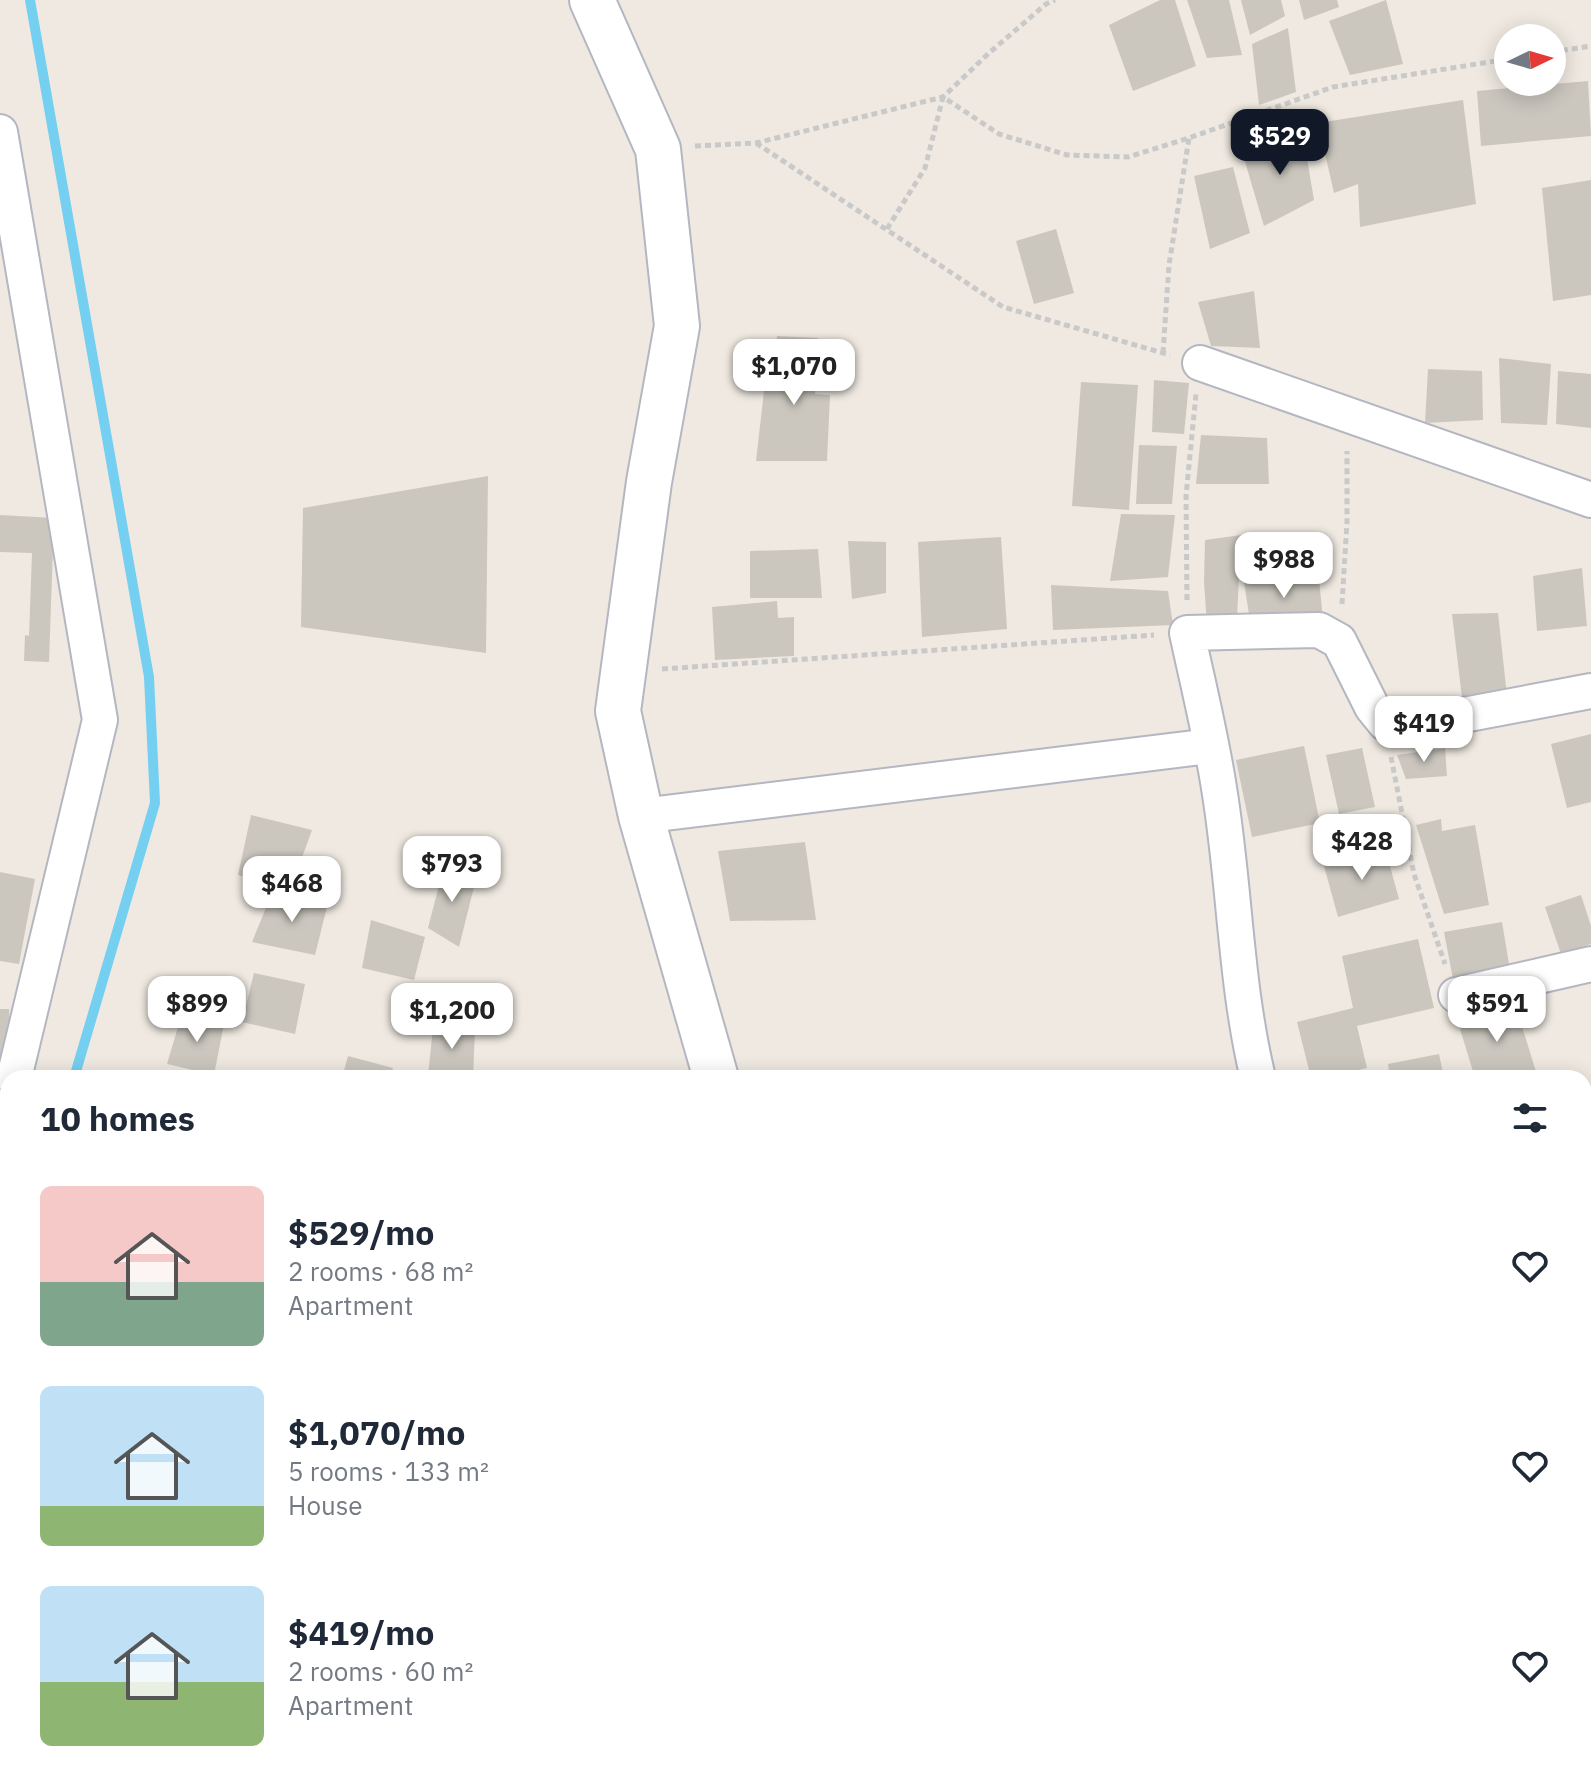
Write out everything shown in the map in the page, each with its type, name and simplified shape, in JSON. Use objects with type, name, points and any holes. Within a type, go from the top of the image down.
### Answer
[{"type":"street","points":[[592,0],[658,149],[677,326],[649,482],[618,711],[641,816],[714,1070]]},
{"type":"street","points":[[0,132],[100,720],[16,1070]]},
{"type":"street","points":[[1200,363],[1591,500]]},
{"type":"street","points":[[1256,1070],[1250,1043],[1219,788],[1187,633],[1319,630],[1339,641],[1372,707],[1385,723],[1405,726],[1591,691]]},
{"type":"street","points":[[641,816],[1210,746]]},
{"type":"street","points":[[1456,995],[1591,964]]},
{"type":"path","points":[[658,149],[756,143],[943,97],[989,53],[1046,4],[1055,0]]},
{"type":"path","points":[[1566,50],[1591,46]]},
{"type":"path","points":[[943,97],[999,134],[1067,155],[1128,157],[1333,87],[1494,61]]},
{"type":"path","points":[[887,229],[925,168],[943,97]]},
{"type":"path","points":[[1163,353],[1169,265],[1189,138]]},
{"type":"path","points":[[624,672],[1187,633],[1186,496],[1200,363],[1003,307],[756,143]]},
{"type":"path","points":[[1339,641],[1347,522],[1348,417]]},
{"type":"path","points":[[1385,723],[1414,874],[1456,995]]},
{"type":"building","points":[[1160,0],[1175,0],[1196,66],[1133,91],[1109,25]]},
{"type":"building","points":[[1187,0],[1229,0],[1242,55],[1207,58]]},
{"type":"building","points":[[1241,0],[1281,0],[1285,16],[1250,35]]},
{"type":"building","points":[[1299,0],[1337,0],[1339,7],[1304,20]]},
{"type":"building","points":[[1386,0],[1403,64],[1350,75],[1329,21]]},
{"type":"building","points":[[1288,28],[1296,92],[1259,105],[1252,44]]},
{"type":"building","points":[[1588,81],[1591,136],[1481,146],[1477,91],[1494,89],[1494,96],[1566,96],[1566,83]]},
{"type":"building","points":[[1463,100],[1476,204],[1360,227],[1358,184],[1334,193],[1318,123]]},
{"type":"building","points":[[1302,129],[1314,200],[1264,226],[1243,155]]},
{"type":"building","points":[[1233,167],[1250,233],[1210,249],[1194,176]]},
{"type":"building","points":[[1591,180],[1591,295],[1553,301],[1542,188]]},
{"type":"building","points":[[1056,229],[1074,293],[1034,304],[1016,241]]},
{"type":"building","points":[[1254,291],[1260,348],[1211,346],[1198,302]]},
{"type":"building","points":[[777,336],[818,338],[815,394],[830,395],[827,461],[756,461],[764,391],[774,387]]},
{"type":"building","points":[[1499,358],[1551,364],[1547,425],[1501,423]]},
{"type":"building","points":[[1428,369],[1482,371],[1483,420],[1425,423]]},
{"type":"building","points":[[1558,371],[1591,374],[1591,428],[1556,424]]},
{"type":"building","points":[[1154,380],[1189,383],[1184,434],[1152,432]]},
{"type":"building","points":[[1081,382],[1138,385],[1129,510],[1072,506]]},
{"type":"building","points":[[1201,435],[1267,438],[1269,484],[1196,484]]},
{"type":"building","points":[[1139,445],[1177,446],[1172,504],[1136,504]]},
{"type":"building","points":[[488,476],[486,653],[301,627],[303,508]]},
{"type":"building","points":[[1121,514],[1175,515],[1168,577],[1110,581]]},
{"type":"building","points":[[0,515],[54,518],[49,662],[24,661],[25,635],[29,636],[32,553],[0,552]]},
{"type":"building","points":[[1263,532],[1261,571],[1239,576],[1237,619],[1207,625],[1205,540]]},
{"type":"building","points":[[1001,537],[1007,629],[922,637],[918,542]]},
{"type":"building","points":[[848,541],[886,542],[886,593],[852,599]]},
{"type":"building","points":[[818,549],[822,598],[750,598],[750,551]]},
{"type":"building","points":[[1582,568],[1587,626],[1537,631],[1533,576]]},
{"type":"building","points":[[1319,578],[1323,620],[1250,621],[1244,582]]},
{"type":"building","points":[[1051,585],[1168,591],[1173,625],[1053,630]]},
{"type":"building","points":[[777,601],[778,618],[794,617],[794,656],[715,660],[712,607]]},
{"type":"building","points":[[1498,613],[1507,696],[1463,706],[1452,614]]},
{"type":"building","points":[[1591,734],[1591,802],[1567,808],[1551,744]]},
{"type":"building","points":[[1304,746],[1320,823],[1252,837],[1236,760]]},
{"type":"building","points":[[1362,748],[1375,807],[1339,814],[1326,755]]},
{"type":"building","points":[[1445,748],[1447,776],[1406,779],[1397,755]]},
{"type":"building","points":[[251,815],[312,830],[291,888],[238,875]]},
{"type":"building","points":[[1441,819],[1442,831],[1475,825],[1489,905],[1444,914],[1416,825]]},
{"type":"building","points":[[805,842],[816,920],[730,921],[718,851]]},
{"type":"building","points":[[1385,848],[1399,899],[1338,917],[1324,866]]},
{"type":"building","points":[[445,862],[476,879],[459,947],[428,928]]},
{"type":"building","points":[[0,872],[35,879],[19,964],[0,961]]},
{"type":"building","points":[[272,893],[328,903],[315,955],[252,942]]},
{"type":"building","points":[[1581,895],[1591,926],[1591,944],[1561,954],[1545,907]]},
{"type":"building","points":[[371,920],[425,937],[414,980],[362,968]]},
{"type":"building","points":[[1502,922],[1509,964],[1456,995],[1444,932]]},
{"type":"building","points":[[1418,939],[1434,1008],[1357,1026],[1367,1068],[1309,1070],[1297,1022],[1353,1008],[1342,956]]},
{"type":"building","points":[[254,973],[305,984],[295,1034],[242,1022]]},
{"type":"building","points":[[1514,1001],[1536,1070],[1473,1070],[1457,1019]]},
{"type":"building","points":[[0,1009],[9,1009],[11,1067],[0,1068]]},
{"type":"building","points":[[183,1010],[224,1024],[215,1070],[193,1070],[167,1064]]},
{"type":"building","points":[[434,1018],[475,1030],[473,1070],[429,1070]]},
{"type":"building","points":[[1439,1054],[1442,1070],[1389,1070],[1388,1064]]},
{"type":"building","points":[[348,1056],[393,1068],[392,1070],[344,1070]]},
{"type":"waterway","points":[[30,0],[149,677],[155,803],[76,1070]]}]
